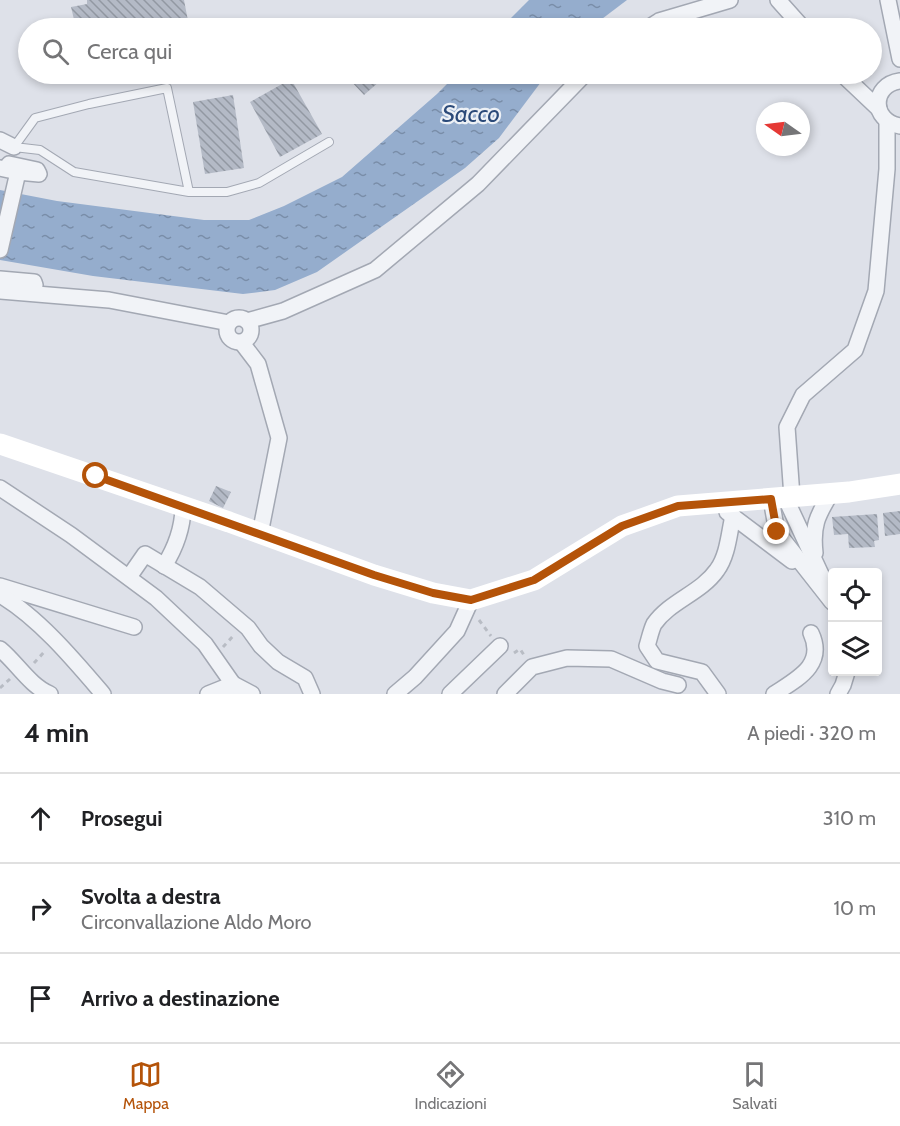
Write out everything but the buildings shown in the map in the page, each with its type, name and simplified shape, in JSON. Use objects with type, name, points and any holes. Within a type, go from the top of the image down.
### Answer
[{"type":"main road","points":[[0,444],[183,506],[374,575],[433,593],[471,600],[534,580],[622,526],[678,506],[783,498],[900,484]]},
{"type":"street","points":[[669,18],[730,0]]},
{"type":"street","points":[[778,0],[794,18]]},
{"type":"street","points":[[812,569],[777,532],[783,498],[787,427],[803,394],[855,350],[876,291],[889,119],[879,96],[891,85],[899,55],[888,0]]},
{"type":"street","points":[[3,288],[109,300],[229,323],[239,318],[248,321],[283,311],[375,270],[478,184],[575,84]]},
{"type":"street","points":[[852,86],[891,85]]},
{"type":"street","points":[[852,86],[889,119]]},
{"type":"street","points":[[887,169],[900,136]]},
{"type":"street","points":[[2,162],[37,170],[39,174],[17,176],[0,166],[2,162]]},
{"type":"street","points":[[0,250],[17,176]]},
{"type":"street","points":[[229,323],[226,332],[229,338],[234,342],[242,343],[249,338],[251,332],[248,321]]},
{"type":"street","points":[[242,343],[258,364],[279,438],[260,534]]},
{"type":"street","points":[[0,488],[72,535],[156,598],[205,644],[234,689]]},
{"type":"street","points":[[812,569],[813,534],[819,512],[831,493]]},
{"type":"street","points":[[783,498],[812,569],[828,595]]},
{"type":"street","points":[[716,503],[812,569]]},
{"type":"street","points":[[164,566],[173,552],[181,528],[183,506]]},
{"type":"street","points":[[718,694],[702,672],[657,661],[647,646],[654,625],[670,609],[702,586],[717,570],[723,559],[733,516]]},
{"type":"street","points":[[129,578],[145,554],[200,586],[243,624],[278,662],[305,678],[312,694]]},
{"type":"street","points":[[0,586],[134,627]]},
{"type":"street","points":[[0,595],[14,603],[70,655],[103,694]]},
{"type":"street","points":[[395,694],[415,677],[457,631],[471,600]]},
{"type":"street","points":[[774,694],[801,677],[810,667],[816,655],[815,642],[811,633]]},
{"type":"street","points":[[450,694],[500,646]]},
{"type":"street","points":[[0,649],[13,659],[39,690],[50,694]]},
{"type":"street","points":[[505,694],[532,667],[567,658],[611,659],[678,685]]},
{"type":"street","points":[[838,694],[846,676]]},
{"type":"street","points":[[208,694],[234,689],[252,694]]},
{"type":"lane","points":[[7,143],[35,118],[167,88],[189,192]]},
{"type":"lane","points":[[7,143],[40,150],[74,172],[189,192],[227,192],[259,183],[329,142]]},
{"type":"path","points":[[214,657],[243,624]]},
{"type":"path","points":[[25,673],[54,641]]},
{"type":"water","points":[[529,0],[627,0],[603,18],[511,18]]},
{"type":"water","name":"Sacco","points":[[447,84],[540,84],[499,138],[465,168],[317,272],[275,290],[243,294],[93,276],[0,260],[0,190],[57,201],[204,220],[249,220],[284,206],[342,177]]},
{"type":"route","points":[[96,476],[374,575],[433,593],[471,600],[534,580],[622,526],[678,506],[771,499],[777,532]]}]
